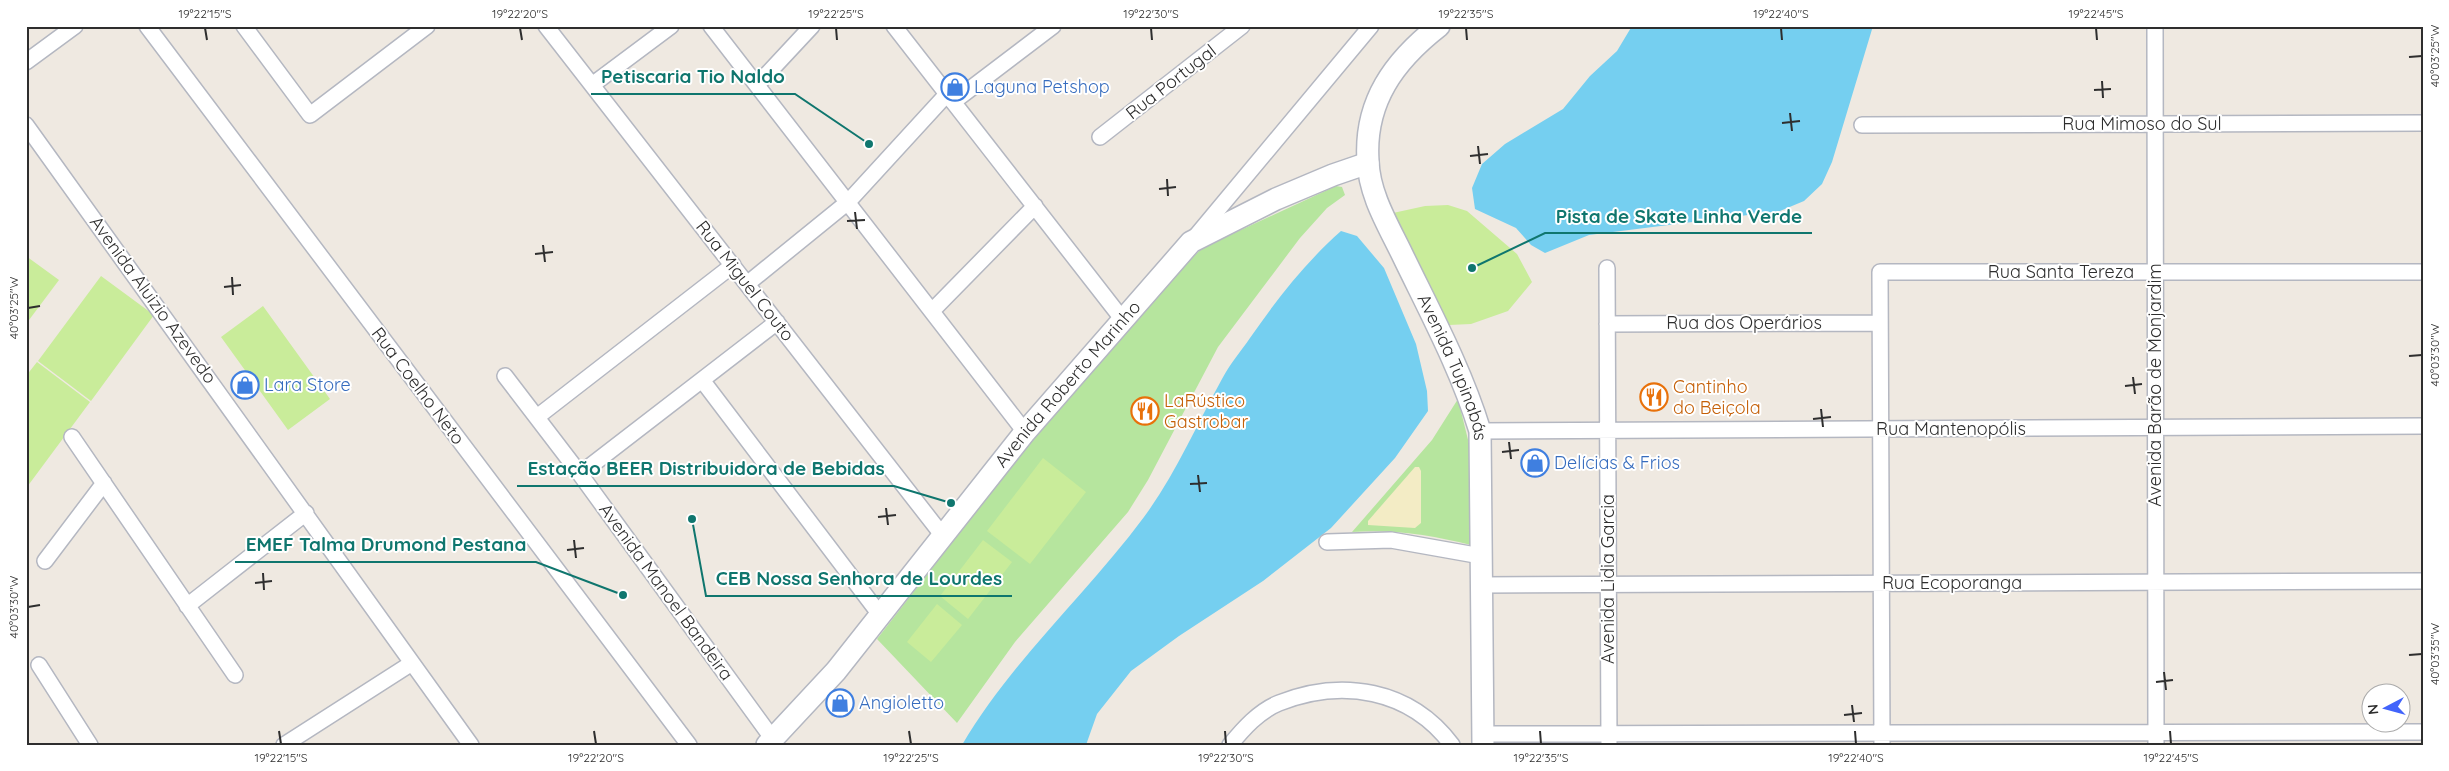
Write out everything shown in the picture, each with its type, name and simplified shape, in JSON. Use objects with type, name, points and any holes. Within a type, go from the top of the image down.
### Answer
[{"type":"main road","name":"Avenida Tupinabás","points":[[1439,26],[1408,51],[1383,86],[1370,128],[1368,163],[1381,210],[1464,383],[1480,431],[1483,739]]},
{"type":"main road","points":[[1191,242],[1276,199],[1333,175],[1368,163]]},
{"type":"main road","name":"Avenida Roberto Marinho","points":[[769,741],[836,670],[881,616],[1025,432],[1191,242]]},
{"type":"street","points":[[26,62],[75,26]]},
{"type":"street","name":"Rua Coelho Neto","points":[[147,26],[689,745]]},
{"type":"street","points":[[244,26],[310,114],[427,26]]},
{"type":"street","name":"Rua Miguel Couto","points":[[546,26],[943,536]]},
{"type":"street","points":[[592,85],[671,26]]},
{"type":"street","points":[[712,26],[1025,432]]},
{"type":"street","points":[[757,85],[812,26]]},
{"type":"street","points":[[894,26],[1123,320]]},
{"type":"street","points":[[747,284],[848,202],[950,98],[1053,26]]},
{"type":"street","name":"Rua Portugal","points":[[1100,137],[1242,26]]},
{"type":"street","name":"Avenida Roberto Marinho","points":[[1191,242],[1372,26]]},
{"type":"street","name":"Avenida Barão de Monjardim","points":[[2155,26],[2156,739]]},
{"type":"street","name":"Rua Mimoso do Sul","points":[[1862,125],[2423,123]]},
{"type":"street","name":"Avenida Aluizio Azevedo","points":[[26,125],[471,745]]},
{"type":"street","points":[[932,310],[1035,206]]},
{"type":"street","points":[[537,417],[732,265]]},
{"type":"street","name":"Avenida Lidia Garcia","points":[[1606,268],[1608,324],[1609,739]]},
{"type":"street","name":"Rua Santa Tereza","points":[[1880,323],[1880,272],[2423,272]]},
{"type":"street","points":[[580,474],[777,322]]},
{"type":"street","points":[[1880,323],[1882,739]]},
{"type":"street","name":"Rua dos Operários","points":[[1608,324],[1880,323]]},
{"type":"street","name":"Avenida Manoel Bandeira","points":[[505,376],[580,474],[769,741]]},
{"type":"street","points":[[702,380],[881,616]]},
{"type":"street","name":"Rua Mantenopólis","points":[[1480,431],[2423,426]]},
{"type":"street","points":[[72,437],[235,675]]},
{"type":"street","points":[[45,560],[104,483]]},
{"type":"street","points":[[187,606],[306,513]]},
{"type":"street","points":[[1326,542],[1392,540],[1481,556]]},
{"type":"street","name":"Rua Ecoporanga","points":[[1482,585],[2423,581]]},
{"type":"street","points":[[284,745],[412,663]]},
{"type":"street","points":[[39,665],[88,743]]},
{"type":"street","points":[[1230,745],[1249,722],[1278,703],[1319,693],[1363,690],[1392,698],[1419,713],[1452,745]]},
{"type":"street","points":[[1483,739],[2156,739],[2423,732]]},
{"type":"green space","points":[[1336,186],[1342,187],[1345,195],[1327,208],[1300,238],[1218,347],[1148,480],[1128,512],[1015,642],[957,723],[877,639],[1044,424],[1168,283],[1202,248]]},
{"type":"green space","points":[[1448,205],[1467,211],[1517,254],[1532,282],[1508,311],[1471,324],[1449,325],[1393,213],[1425,206]]},
{"type":"green space","points":[[26,256],[59,280],[26,324]]},
{"type":"green space","points":[[101,276],[154,315],[91,401],[38,361]]},
{"type":"green space","points":[[263,306],[330,399],[288,430],[221,337]]},
{"type":"green space","points":[[37,362],[90,402],[27,487],[26,376]]},
{"type":"green space","points":[[1458,399],[1470,448],[1471,545],[1412,534],[1383,531],[1352,532],[1432,440]]},
{"type":"green space","points":[[1043,458],[1086,492],[1030,564],[987,531]]},
{"type":"green space","points":[[983,540],[1012,562],[968,619],[940,596]]},
{"type":"green space","points":[[937,604],[962,625],[931,662],[907,642]]},
{"type":"sand","points":[[1415,467],[1419,467],[1421,471],[1421,523],[1415,528],[1368,525],[1368,521]]},
{"type":"water","points":[[1632,26],[1873,26],[1832,162],[1822,184],[1804,201],[1780,211],[1589,235],[1545,253],[1531,245],[1516,228],[1475,209],[1472,188],[1482,164],[1505,144],[1563,109],[1590,76],[1617,51]]},
{"type":"water","points":[[1341,231],[1357,236],[1384,268],[1416,344],[1427,391],[1428,411],[1395,458],[1331,528],[1263,581],[1179,636],[1131,671],[1097,714],[1086,745],[962,745],[1003,684],[1122,546],[1144,517],[1176,467],[1232,363],[1292,282]]},
{"type":"place","name":"Laguna Petshop","points":[[955,87]]},
{"type":"place","name":"Petiscaria Tio Naldo","points":[[869,144]]},
{"type":"place","name":"Pista de Skate Linha Verde","points":[[1472,268]]},
{"type":"place","name":"Lara Store","points":[[245,385]]},
{"type":"place","name":"Cantinho do Beiçola","points":[[1654,397]]},
{"type":"place","name":"LaRústico Gastrobar","points":[[1145,411]]},
{"type":"place","name":"Delícias & Frios","points":[[1535,463]]},
{"type":"place","name":"Estação BEER Distribuidora de Bebidas","points":[[951,503]]},
{"type":"place","name":"CEB Nossa Senhora de Lourdes","points":[[692,519]]},
{"type":"place","name":"EMEF Talma Drumond Pestana","points":[[623,595]]},
{"type":"place","name":"Angioletto","points":[[840,703]]}]
